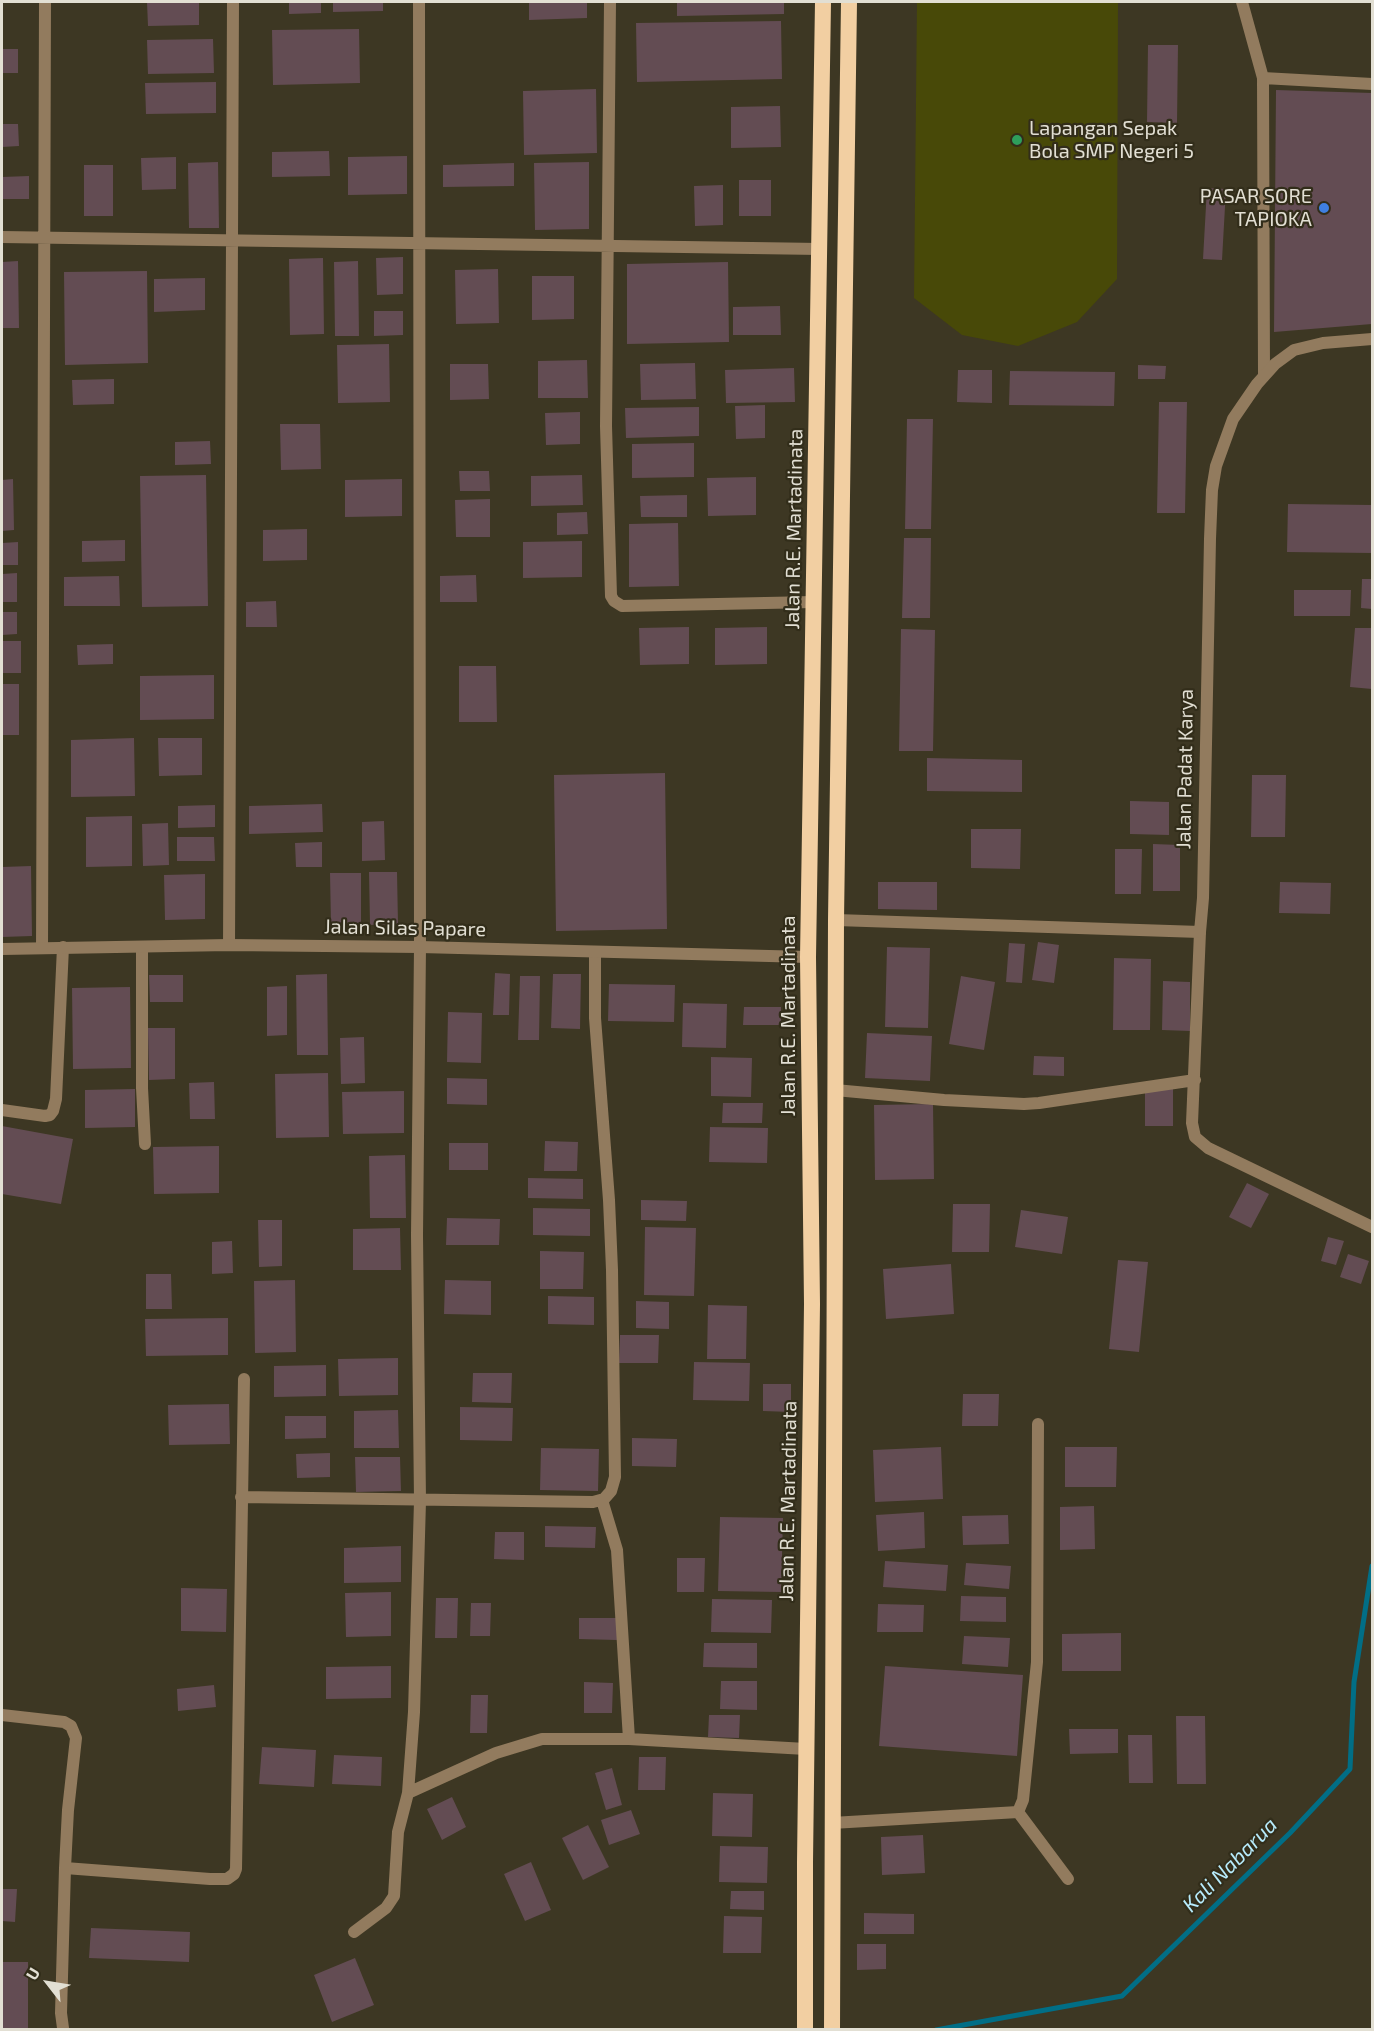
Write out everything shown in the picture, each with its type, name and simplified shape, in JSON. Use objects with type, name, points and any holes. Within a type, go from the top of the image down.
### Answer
[{"type":"highway","name":"Jalan R.E. Martadinata","points":[[805,2030],[812,1304],[808,957],[823,2]]},
{"type":"highway","points":[[832,2030],[836,920],[849,2]]},
{"type":"highway","points":[[809,1545],[832,1544]]},
{"type":"street","points":[[42,948],[45,2]]},
{"type":"street","points":[[229,945],[233,2]]},
{"type":"street","points":[[354,1932],[386,1908],[394,1896],[399,1832],[408,1793],[414,1712],[420,1501],[417,1235],[420,947],[419,2]]},
{"type":"street","points":[[610,2],[606,426],[611,596],[622,606],[813,602]]},
{"type":"street","points":[[1242,2],[1263,78],[1264,374]]},
{"type":"street","points":[[1263,78],[1372,84]]},
{"type":"street","points":[[2,237],[609,244],[820,249]]},
{"type":"street","name":"Jalan Padat Karya","points":[[1372,339],[1323,344],[1294,350],[1264,374],[1242,405],[1228,431],[1216,466],[1212,490],[1200,932],[1192,1122],[1193,1131],[1199,1142],[1372,1227]]},
{"type":"street","points":[[836,920],[1200,932]]},
{"type":"street","name":"Jalan Silas Papare","points":[[2,948],[229,945],[420,947],[808,957]]},
{"type":"street","points":[[2,1110],[45,1116],[53,1111],[56,1099],[63,947]]},
{"type":"street","points":[[142,947],[142,1088],[145,1144]]},
{"type":"street","points":[[241,1497],[593,1502],[602,1500],[611,1491],[615,1477],[612,1270],[595,1018],[595,953]]},
{"type":"street","points":[[835,1090],[1014,1104],[1039,1103],[1195,1080]]},
{"type":"street","points":[[65,1868],[210,1879],[227,1879],[234,1874],[236,1869],[244,1379]]},
{"type":"street","points":[[1018,1812],[1023,1800],[1036,1662],[1038,1424]]},
{"type":"street","points":[[602,1500],[617,1550],[629,1740]]},
{"type":"street","points":[[2,1715],[64,1722],[74,1731],[76,1737],[68,1810],[65,1868],[61,2013],[63,2028]]},
{"type":"street","points":[[408,1793],[496,1753],[531,1741],[549,1738],[806,1749]]},
{"type":"street","points":[[832,1823],[1018,1812]]},
{"type":"street","points":[[1018,1812],[1068,1879]]},
{"type":"shaded area","name":"Lapangan Sepak Bola SMP Negeri 5","points":[[917,2],[1118,2],[1117,279],[1077,322],[1018,346],[962,335],[914,298]]},
{"type":"building","points":[[147,2],[199,2],[199,25],[148,26]]},
{"type":"building","points":[[289,2],[321,2],[321,13],[289,14]]},
{"type":"building","points":[[333,2],[383,2],[383,11],[333,12]]},
{"type":"building","points":[[529,2],[587,2],[587,18],[529,20]]},
{"type":"building","points":[[677,2],[784,2],[784,14],[677,16]]},
{"type":"building","points":[[781,21],[782,79],[637,82],[636,23]]},
{"type":"building","points":[[359,29],[360,83],[273,85],[272,30]]},
{"type":"building","points":[[213,39],[214,73],[148,74],[147,40]]},
{"type":"building","points":[[1148,45],[1178,45],[1177,123],[1147,122]]},
{"type":"building","points":[[2,49],[18,49],[18,73],[2,73]]},
{"type":"building","points":[[216,82],[216,113],[146,114],[145,83]]},
{"type":"building","points":[[596,89],[597,153],[524,155],[523,91]]},
{"type":"building","name":"PASAR SORE TAPIOKA","points":[[1276,90],[1372,93],[1372,324],[1274,332]]},
{"type":"building","points":[[780,106],[781,147],[731,148],[731,107]]},
{"type":"building","points":[[2,124],[18,124],[19,146],[2,147]]},
{"type":"building","points":[[329,151],[330,176],[272,177],[272,152]]},
{"type":"building","points":[[407,156],[407,194],[348,195],[348,157]]},
{"type":"building","points":[[176,157],[176,189],[142,190],[141,158]]},
{"type":"building","points":[[218,162],[219,228],[189,228],[188,163]]},
{"type":"building","points":[[589,162],[589,229],[535,230],[534,163]]},
{"type":"building","points":[[514,163],[514,186],[443,187],[443,165]]},
{"type":"building","points":[[84,165],[113,165],[113,216],[84,216]]},
{"type":"building","points":[[29,176],[29,199],[2,199],[2,177]]},
{"type":"building","points":[[739,180],[771,180],[771,216],[739,216]]},
{"type":"building","points":[[723,185],[723,225],[695,226],[694,186]]},
{"type":"building","points":[[1207,188],[1226,189],[1222,260],[1203,259]]},
{"type":"building","points":[[403,257],[403,294],[377,295],[376,258]]},
{"type":"building","points":[[323,258],[324,334],[290,335],[289,259]]},
{"type":"building","points":[[18,261],[19,328],[2,328],[2,262]]},
{"type":"building","points":[[358,261],[359,336],[335,336],[334,262]]},
{"type":"building","points":[[728,262],[729,342],[627,344],[627,264]]},
{"type":"building","points":[[498,269],[499,323],[456,324],[455,270]]},
{"type":"building","points":[[147,271],[148,363],[65,365],[64,272]]},
{"type":"building","points":[[532,276],[574,276],[574,319],[532,320]]},
{"type":"building","points":[[205,278],[205,310],[154,312],[154,279]]},
{"type":"building","points":[[780,306],[781,335],[733,335],[733,307]]},
{"type":"building","points":[[374,311],[403,311],[403,335],[374,336]]},
{"type":"building","points":[[389,344],[390,402],[338,403],[337,345]]},
{"type":"building","points":[[587,360],[588,398],[538,398],[538,361]]},
{"type":"building","points":[[695,363],[696,399],[641,400],[640,364]]},
{"type":"building","points":[[450,364],[488,364],[489,399],[450,400]]},
{"type":"building","points":[[1138,365],[1166,366],[1165,379],[1138,379]]},
{"type":"building","points":[[794,368],[795,402],[726,403],[725,370]]},
{"type":"building","points":[[958,370],[992,370],[992,403],[957,402]]},
{"type":"building","points":[[1010,371],[1115,372],[1114,406],[1009,405]]},
{"type":"building","points":[[114,379],[114,404],[73,405],[72,380]]},
{"type":"building","points":[[1159,402],[1187,402],[1185,513],[1157,513]]},
{"type":"building","points":[[765,405],[765,438],[736,439],[735,406]]},
{"type":"building","points":[[699,407],[699,436],[626,438],[625,408]]},
{"type":"building","points":[[580,412],[580,444],[546,445],[545,413]]},
{"type":"building","points":[[907,419],[933,419],[931,529],[905,529]]},
{"type":"building","points":[[280,424],[320,424],[321,469],[281,470]]},
{"type":"building","points":[[210,441],[211,464],[175,465],[175,442]]},
{"type":"building","points":[[694,443],[694,477],[632,478],[632,444]]},
{"type":"building","points":[[459,471],[489,471],[490,491],[460,491]]},
{"type":"building","points":[[206,475],[208,606],[142,607],[140,476]]},
{"type":"building","points":[[582,475],[583,505],[531,506],[531,476]]},
{"type":"building","points":[[756,477],[756,515],[708,516],[707,478]]},
{"type":"building","points":[[13,479],[14,530],[2,531],[2,480]]},
{"type":"building","points":[[402,479],[402,516],[345,517],[345,480]]},
{"type":"building","points":[[687,495],[687,517],[641,517],[640,496]]},
{"type":"building","points":[[490,499],[490,537],[456,537],[455,500]]},
{"type":"building","points":[[1288,504],[1372,505],[1372,553],[1287,552]]},
{"type":"building","points":[[587,512],[588,534],[557,535],[557,513]]},
{"type":"building","points":[[678,523],[679,586],[629,587],[629,524]]},
{"type":"building","points":[[307,529],[307,560],[263,561],[263,530]]},
{"type":"building","points":[[904,538],[931,538],[930,618],[902,618]]},
{"type":"building","points":[[125,540],[125,561],[82,562],[82,541]]},
{"type":"building","points":[[582,541],[582,577],[523,578],[523,542]]},
{"type":"building","points":[[18,542],[18,565],[2,565],[2,543]]},
{"type":"building","points":[[17,573],[17,602],[2,602],[2,574]]},
{"type":"building","points":[[476,575],[477,602],[440,602],[440,576]]},
{"type":"building","points":[[119,576],[120,606],[64,606],[64,577]]},
{"type":"building","points":[[1362,579],[1372,579],[1372,609],[1361,608]]},
{"type":"building","points":[[1294,590],[1351,590],[1350,616],[1294,616]]},
{"type":"building","points":[[276,601],[277,627],[246,627],[246,602]]},
{"type":"building","points":[[2,612],[17,612],[17,634],[2,635]]},
{"type":"building","points":[[689,627],[689,664],[640,665],[639,628]]},
{"type":"building","points":[[767,627],[767,664],[715,665],[715,628]]},
{"type":"building","points":[[1355,628],[1372,628],[1372,689],[1350,687]]},
{"type":"building","points":[[901,629],[935,630],[933,751],[899,751]]},
{"type":"building","points":[[2,641],[21,641],[21,673],[2,673]]},
{"type":"building","points":[[113,644],[113,664],[78,665],[77,645]]},
{"type":"building","points":[[459,666],[496,666],[497,722],[459,722]]},
{"type":"building","points":[[214,675],[214,719],[140,720],[140,676]]},
{"type":"building","points":[[2,684],[19,684],[19,735],[2,735]]},
{"type":"building","points":[[134,738],[135,796],[71,797],[71,740]]},
{"type":"building","points":[[158,738],[202,738],[202,775],[159,776]]},
{"type":"building","points":[[927,758],[1022,760],[1022,792],[927,791]]},
{"type":"building","points":[[665,773],[667,929],[556,931],[554,775]]},
{"type":"building","points":[[1252,775],[1286,775],[1285,837],[1251,837]]},
{"type":"building","points":[[1130,801],[1169,802],[1169,835],[1130,834]]},
{"type":"building","points":[[322,804],[323,832],[249,834],[249,806]]},
{"type":"building","points":[[215,805],[215,827],[178,828],[178,806]]},
{"type":"building","points":[[132,816],[132,866],[86,867],[86,817]]},
{"type":"building","points":[[384,821],[385,860],[362,861],[362,822]]},
{"type":"building","points":[[168,823],[169,865],[143,866],[142,824]]},
{"type":"building","points":[[971,829],[1021,829],[1020,869],[971,868]]},
{"type":"building","points":[[177,837],[214,837],[215,861],[177,861]]},
{"type":"building","points":[[322,842],[322,867],[296,867],[295,843]]},
{"type":"building","points":[[1153,844],[1180,845],[1180,891],[1153,891]]},
{"type":"building","points":[[1115,849],[1142,849],[1141,894],[1115,894]]},
{"type":"building","points":[[31,866],[32,936],[2,937],[2,867]]},
{"type":"building","points":[[369,872],[397,872],[398,924],[370,925]]},
{"type":"building","points":[[330,873],[361,873],[361,925],[331,925]]},
{"type":"building","points":[[205,874],[205,919],[165,920],[164,875]]},
{"type":"building","points":[[878,882],[937,882],[937,910],[878,909]]},
{"type":"building","points":[[1280,882],[1331,883],[1330,914],[1279,913]]},
{"type":"building","points":[[1038,942],[1059,945],[1054,983],[1032,980]]},
{"type":"building","points":[[1009,943],[1025,944],[1022,983],[1006,982]]},
{"type":"building","points":[[887,947],[930,948],[928,1028],[885,1027]]},
{"type":"building","points":[[1114,958],[1151,959],[1150,1030],[1113,1030]]},
{"type":"building","points":[[495,973],[510,974],[509,1015],[493,1015]]},
{"type":"building","points":[[327,974],[328,1055],[297,1055],[296,975]]},
{"type":"building","points":[[553,974],[581,974],[580,1029],[551,1028]]},
{"type":"building","points":[[149,975],[183,975],[183,1002],[150,1002]]},
{"type":"building","points":[[520,976],[540,976],[539,1040],[518,1040]]},
{"type":"building","points":[[961,976],[995,982],[984,1050],[949,1044]]},
{"type":"building","points":[[1163,981],[1190,982],[1190,1031],[1162,1030]]},
{"type":"building","points":[[609,984],[675,985],[674,1022],[608,1021]]},
{"type":"building","points":[[287,986],[287,1035],[267,1036],[267,987]]},
{"type":"building","points":[[130,987],[131,1068],[73,1069],[72,988]]},
{"type":"building","points":[[683,1003],[727,1004],[726,1048],[682,1047]]},
{"type":"building","points":[[744,1007],[781,1007],[781,1025],[743,1025]]},
{"type":"building","points":[[448,1012],[482,1013],[481,1063],[447,1062]]},
{"type":"building","points":[[148,1028],[175,1028],[175,1079],[149,1080]]},
{"type":"building","points":[[867,1033],[932,1036],[930,1081],[865,1078]]},
{"type":"building","points":[[364,1037],[365,1083],[341,1084],[340,1038]]},
{"type":"building","points":[[1034,1056],[1064,1057],[1064,1076],[1033,1075]]},
{"type":"building","points":[[711,1057],[752,1058],[751,1097],[711,1096]]},
{"type":"building","points":[[328,1073],[329,1137],[276,1138],[275,1074]]},
{"type":"building","points":[[447,1078],[487,1079],[487,1105],[447,1104]]},
{"type":"building","points":[[214,1082],[215,1119],[190,1119],[189,1083]]},
{"type":"building","points":[[135,1089],[135,1127],[85,1128],[85,1090]]},
{"type":"building","points":[[1173,1089],[1173,1126],[1145,1126],[1145,1090]]},
{"type":"building","points":[[404,1091],[404,1133],[343,1134],[342,1092]]},
{"type":"building","points":[[723,1103],[763,1103],[762,1123],[722,1123]]},
{"type":"building","points":[[933,1104],[934,1179],[875,1180],[874,1105]]},
{"type":"building","points":[[2,1126],[73,1139],[61,1204],[2,1194]]},
{"type":"building","points":[[710,1127],[768,1128],[767,1163],[709,1162]]},
{"type":"building","points":[[545,1141],[578,1142],[577,1171],[544,1171]]},
{"type":"building","points":[[449,1143],[488,1143],[488,1170],[449,1170]]},
{"type":"building","points":[[219,1146],[219,1193],[154,1194],[153,1147]]},
{"type":"building","points":[[405,1155],[406,1218],[370,1218],[369,1156]]},
{"type":"building","points":[[528,1178],[583,1179],[583,1199],[528,1198]]},
{"type":"building","points":[[1247,1183],[1269,1194],[1251,1228],[1229,1217]]},
{"type":"building","points":[[641,1200],[687,1201],[686,1221],[641,1220]]},
{"type":"building","points":[[953,1204],[990,1204],[989,1252],[952,1252]]},
{"type":"building","points":[[533,1208],[590,1209],[590,1236],[533,1235]]},
{"type":"building","points":[[1021,1210],[1068,1217],[1062,1254],[1015,1247]]},
{"type":"building","points":[[447,1218],[500,1219],[499,1245],[446,1245]]},
{"type":"building","points":[[258,1220],[282,1220],[282,1266],[259,1267]]},
{"type":"building","points":[[645,1227],[696,1228],[694,1296],[644,1295]]},
{"type":"building","points":[[400,1228],[401,1270],[353,1270],[353,1229]]},
{"type":"building","points":[[1328,1237],[1344,1241],[1336,1265],[1321,1261]]},
{"type":"building","points":[[232,1241],[233,1273],[212,1274],[212,1242]]},
{"type":"building","points":[[540,1251],[584,1252],[583,1289],[540,1289]]},
{"type":"building","points":[[1348,1254],[1369,1261],[1361,1284],[1340,1277]]},
{"type":"building","points":[[1118,1260],[1148,1262],[1139,1352],[1109,1349]]},
{"type":"building","points":[[951,1264],[954,1314],[886,1319],[883,1269]]},
{"type":"building","points":[[146,1274],[171,1274],[172,1309],[146,1309]]},
{"type":"building","points":[[295,1280],[296,1352],[255,1353],[254,1281]]},
{"type":"building","points":[[445,1280],[491,1281],[491,1315],[444,1314]]},
{"type":"building","points":[[548,1296],[594,1297],[594,1325],[548,1324]]},
{"type":"building","points":[[636,1301],[669,1302],[669,1329],[636,1328]]},
{"type":"building","points":[[708,1305],[747,1306],[746,1359],[707,1359]]},
{"type":"building","points":[[228,1318],[228,1355],[146,1356],[145,1319]]},
{"type":"building","points":[[620,1335],[659,1335],[658,1363],[619,1363]]},
{"type":"building","points":[[398,1358],[398,1395],[339,1396],[338,1359]]},
{"type":"building","points":[[694,1362],[750,1363],[749,1401],[693,1400]]},
{"type":"building","points":[[326,1365],[326,1396],[274,1397],[274,1366]]},
{"type":"building","points":[[473,1373],[512,1373],[511,1403],[472,1402]]},
{"type":"building","points":[[763,1384],[791,1384],[791,1412],[763,1411]]},
{"type":"building","points":[[963,1394],[999,1394],[998,1426],[962,1426]]},
{"type":"building","points":[[229,1404],[230,1444],[169,1445],[168,1405]]},
{"type":"building","points":[[460,1407],[513,1408],[512,1441],[460,1440]]},
{"type":"building","points":[[398,1410],[399,1448],[354,1448],[354,1411]]},
{"type":"building","points":[[285,1416],[326,1416],[326,1438],[285,1439]]},
{"type":"building","points":[[632,1438],[677,1439],[676,1467],[632,1466]]},
{"type":"building","points":[[941,1447],[943,1499],[875,1502],[873,1450]]},
{"type":"building","points":[[1065,1447],[1117,1447],[1116,1487],[1065,1487]]},
{"type":"building","points":[[541,1448],[599,1449],[598,1491],[540,1490]]},
{"type":"building","points":[[330,1453],[330,1477],[297,1478],[296,1454]]},
{"type":"building","points":[[355,1457],[400,1457],[401,1491],[356,1492]]},
{"type":"building","points":[[1094,1506],[1095,1549],[1060,1550],[1060,1507]]},
{"type":"building","points":[[924,1512],[925,1548],[878,1551],[876,1515]]},
{"type":"building","points":[[1008,1515],[1009,1544],[963,1545],[962,1516]]},
{"type":"building","points":[[720,1517],[783,1518],[781,1592],[718,1591]]},
{"type":"building","points":[[545,1526],[596,1527],[595,1548],[545,1547]]},
{"type":"building","points":[[495,1532],[524,1532],[524,1560],[494,1559]]},
{"type":"building","points":[[401,1546],[401,1582],[344,1583],[344,1548]]},
{"type":"building","points":[[677,1558],[705,1558],[704,1592],[677,1592]]},
{"type":"building","points":[[885,1561],[948,1565],[946,1591],[883,1587]]},
{"type":"building","points":[[966,1563],[1011,1566],[1009,1589],[964,1585]]},
{"type":"building","points":[[181,1588],[227,1589],[226,1632],[181,1631]]},
{"type":"building","points":[[391,1592],[391,1636],[346,1637],[345,1593]]},
{"type":"building","points":[[961,1596],[1006,1597],[1006,1622],[960,1621]]},
{"type":"building","points":[[436,1598],[458,1598],[457,1638],[435,1638]]},
{"type":"building","points":[[712,1599],[772,1600],[771,1633],[711,1632]]},
{"type":"building","points":[[471,1603],[491,1603],[490,1636],[470,1636]]},
{"type":"building","points":[[878,1604],[924,1605],[923,1632],[877,1632]]},
{"type":"building","points":[[579,1618],[617,1618],[617,1640],[579,1639]]},
{"type":"building","points":[[1121,1633],[1121,1671],[1062,1671],[1062,1634]]},
{"type":"building","points":[[964,1636],[1010,1638],[1008,1667],[962,1664]]},
{"type":"building","points":[[704,1643],[757,1643],[757,1668],[703,1667]]},
{"type":"building","points":[[391,1666],[391,1698],[326,1699],[326,1667]]},
{"type":"building","points":[[885,1666],[1023,1675],[1017,1756],[879,1746]]},
{"type":"building","points":[[721,1681],[757,1681],[757,1710],[720,1709]]},
{"type":"building","points":[[584,1682],[613,1683],[612,1713],[584,1713]]},
{"type":"building","points":[[214,1685],[216,1707],[178,1711],[177,1689]]},
{"type":"building","points":[[471,1695],[488,1695],[487,1733],[470,1733]]},
{"type":"building","points":[[709,1715],[740,1715],[739,1738],[708,1737]]},
{"type":"building","points":[[1176,1716],[1205,1716],[1206,1784],[1177,1784]]},
{"type":"building","points":[[1069,1729],[1118,1729],[1118,1753],[1070,1754]]},
{"type":"building","points":[[1128,1735],[1152,1735],[1153,1783],[1129,1783]]},
{"type":"building","points":[[262,1747],[316,1750],[314,1787],[259,1784]]},
{"type":"building","points":[[334,1755],[382,1757],[381,1786],[332,1784]]},
{"type":"building","points":[[639,1757],[666,1757],[665,1790],[638,1790]]},
{"type":"building","points":[[612,1768],[622,1805],[606,1810],[595,1773]]},
{"type":"building","points":[[713,1793],[753,1794],[752,1837],[712,1836]]},
{"type":"building","points":[[452,1797],[466,1827],[442,1840],[427,1809]]},
{"type":"building","points":[[631,1810],[640,1834],[609,1845],[601,1820]]},
{"type":"building","points":[[588,1825],[609,1867],[583,1880],[562,1838]]},
{"type":"building","points":[[923,1835],[925,1873],[882,1875],[881,1837]]},
{"type":"building","points":[[720,1846],[768,1847],[767,1883],[719,1882]]},
{"type":"building","points":[[531,1862],[551,1910],[525,1921],[504,1874]]},
{"type":"building","points":[[2,1889],[17,1889],[15,1922],[2,1921]]},
{"type":"building","points":[[731,1891],[764,1891],[764,1910],[730,1909]]},
{"type":"building","points":[[864,1913],[914,1914],[914,1934],[864,1934]]},
{"type":"building","points":[[724,1916],[762,1917],[761,1953],[723,1953]]},
{"type":"building","points":[[91,1928],[190,1932],[189,1962],[89,1958]]},
{"type":"building","points":[[857,1944],[886,1944],[886,1969],[857,1970]]},
{"type":"building","points":[[355,1958],[374,2005],[332,2022],[314,1975]]},
{"type":"building","points":[[2,1962],[28,1962],[28,2028],[2,2028]]},
{"type":"waterway","name":"Kali Nabarua","points":[[936,2030],[1122,1996],[1290,1833],[1350,1769],[1354,1682],[1372,1566]]},
{"type":"place","name":"Lapangan Sepak Bola SMP Negeri 5","points":[[1017,140]]},
{"type":"place","name":"PASAR SORE TAPIOKA","points":[[1324,208]]}]
